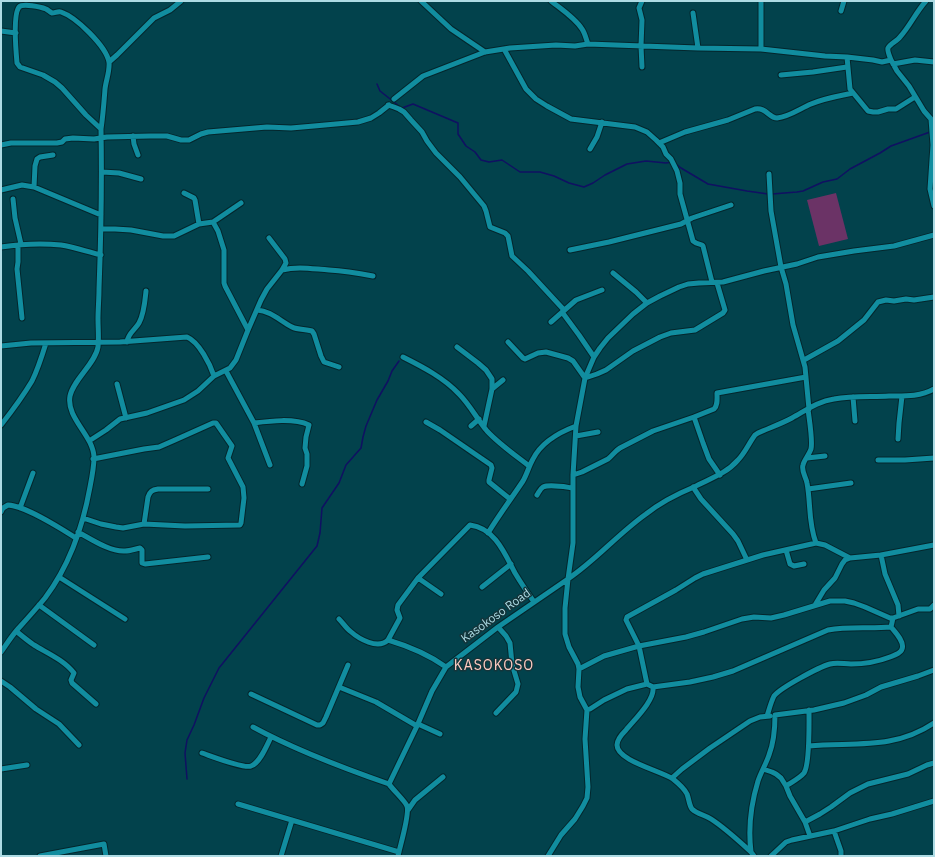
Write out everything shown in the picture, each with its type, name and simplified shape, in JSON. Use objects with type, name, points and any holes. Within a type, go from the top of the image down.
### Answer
[{"type":"street","points":[[108,62],[154,18],[170,10],[181,1]]},
{"type":"street","points":[[421,1],[451,29],[485,52]]},
{"type":"street","points":[[551,1],[582,28],[588,44]]},
{"type":"street","points":[[642,1],[639,8],[642,20],[642,66]]},
{"type":"street","points":[[761,1],[761,49]]},
{"type":"street","points":[[840,11],[844,1]]},
{"type":"street","points":[[926,1],[920,7],[907,29],[899,39],[888,47],[888,50],[897,71],[932,122],[933,144],[930,189],[934,206]]},
{"type":"street","points":[[1,652],[16,631],[39,606],[59,577],[77,535],[89,494],[93,471],[93,450],[71,410],[70,398],[73,389],[96,353],[98,343],[101,255],[101,129],[108,70],[107,56],[90,33],[75,20],[59,12],[52,13],[47,10],[30,6],[19,7],[16,15],[17,63],[20,66],[43,74],[55,82],[101,129]]},
{"type":"street","points":[[693,13],[698,48]]},
{"type":"street","points":[[1,32],[16,33]]},
{"type":"street","points":[[394,99],[423,76],[485,52],[529,46],[575,46],[588,44],[761,49],[847,57],[882,62],[915,60],[934,62]]},
{"type":"street","points":[[504,49],[526,89],[536,99],[547,106],[571,119],[635,127],[651,135],[659,143],[672,161],[678,175],[680,194],[693,240],[703,246],[725,310],[723,313],[695,330],[671,333],[660,337],[633,351],[606,370],[585,378]]},
{"type":"street","points":[[847,57],[850,87],[853,93],[868,110],[873,112],[898,108],[915,97]]},
{"type":"street","points":[[781,75],[847,67]]},
{"type":"street","points":[[659,143],[685,132],[728,120],[755,109],[763,109],[777,118],[788,115],[826,98],[853,93]]},
{"type":"street","points":[[1,145],[11,143],[57,143],[62,142],[65,139],[73,138],[94,139],[133,136],[167,136],[186,140],[208,132],[267,127],[309,127],[358,122],[371,118],[388,105],[394,107],[404,112],[432,148],[460,177],[484,206],[490,227],[508,236],[514,257],[563,311],[594,357]]},
{"type":"street","points":[[590,149],[597,137],[602,122]]},
{"type":"street","points":[[133,136],[138,154]]},
{"type":"street","points":[[34,187],[35,166],[37,159],[40,157],[53,156]]},
{"type":"street","points":[[102,172],[119,173],[141,179]]},
{"type":"street","points":[[769,174],[771,211],[781,267],[786,284],[797,342],[804,360],[812,444],[811,450],[802,467],[808,489],[810,523],[816,543]]},
{"type":"street","points":[[1,190],[22,186],[34,187],[101,215]]},
{"type":"street","points":[[184,193],[195,200],[199,224]]},
{"type":"street","points":[[13,199],[19,245],[17,269],[22,318]]},
{"type":"street","points":[[101,230],[131,230],[163,236],[174,236],[199,224],[212,222],[241,203]]},
{"type":"street","points":[[570,250],[681,224],[692,218],[731,205]]},
{"type":"street","points":[[212,222],[218,231],[224,250],[224,283],[248,330]]},
{"type":"street","points":[[548,856],[561,835],[575,818],[587,798],[588,787],[585,739],[587,710],[580,697],[578,687],[578,664],[569,648],[566,634],[565,608],[573,544],[573,475],[576,426],[585,378],[594,357],[613,333],[633,314],[647,303],[679,287],[699,282],[723,282],[824,256],[894,246],[934,236]]},
{"type":"street","points":[[89,441],[117,421],[147,413],[184,400],[198,391],[214,376],[230,368],[236,360],[267,289],[285,265],[286,261],[269,238]]},
{"type":"street","points":[[1,247],[41,244],[62,245],[101,255]]},
{"type":"street","points":[[282,270],[290,268],[346,270],[373,276]]},
{"type":"street","points":[[613,273],[647,303]]},
{"type":"street","points":[[551,322],[576,300],[602,290]]},
{"type":"street","points":[[127,342],[127,338],[130,333],[140,322],[146,291]]},
{"type":"street","points":[[804,360],[838,342],[864,320],[878,302],[886,300],[914,300],[934,297]]},
{"type":"street","points":[[257,310],[267,312],[295,328],[312,331],[324,362],[339,367]]},
{"type":"street","points":[[1,346],[31,343],[127,342],[189,337],[205,357],[214,376]]},
{"type":"street","points":[[508,342],[523,358],[526,359],[538,353],[546,352],[571,359],[585,378]]},
{"type":"street","points":[[1,425],[31,382],[37,370],[46,343]]},
{"type":"street","points":[[457,347],[478,363],[492,379],[492,389],[484,426]]},
{"type":"street","points":[[404,357],[428,370],[449,385],[460,395],[493,437],[518,459],[529,466]]},
{"type":"street","points":[[226,371],[254,423],[270,465]]},
{"type":"street","points":[[573,475],[608,459],[620,448],[658,429],[694,418],[714,409],[717,405],[717,394],[806,377]]},
{"type":"street","points":[[492,389],[503,380]]},
{"type":"street","points":[[117,384],[126,418]]},
{"type":"street","name":"Kasokoso Road","points":[[388,784],[418,725],[432,691],[446,667],[498,627],[568,579],[599,555],[647,513],[671,498],[720,475],[738,461],[756,434],[823,401],[853,397],[920,395],[934,389]]},
{"type":"street","points":[[898,439],[902,396]]},
{"type":"street","points":[[853,397],[855,421]]},
{"type":"street","points":[[694,418],[709,459],[720,475]]},
{"type":"street","points":[[471,426],[479,419]]},
{"type":"street","points":[[254,423],[292,421],[309,425],[305,448],[307,454],[307,466],[302,484]]},
{"type":"street","points":[[426,422],[491,465],[492,468],[489,482],[510,499]]},
{"type":"street","points":[[83,518],[116,528],[144,524],[185,526],[240,525],[244,498],[243,487],[228,458],[232,446],[218,423],[213,423],[159,447],[94,459]]},
{"type":"street","points":[[488,533],[524,480],[535,454],[552,438],[567,429],[576,426]]},
{"type":"street","points":[[576,436],[598,432]]},
{"type":"street","points":[[807,458],[825,456]]},
{"type":"street","points":[[878,460],[934,458]]},
{"type":"street","points":[[20,508],[33,473]]},
{"type":"street","points":[[808,489],[851,483]]},
{"type":"street","points":[[537,495],[541,489],[545,487],[551,486],[573,488]]},
{"type":"street","points":[[693,487],[701,499],[733,534],[747,560]]},
{"type":"street","points":[[144,524],[148,497],[151,490],[208,489]]},
{"type":"street","points":[[1,510],[8,505],[20,508],[77,535],[117,551],[140,548],[142,550],[142,563],[145,564],[208,557]]},
{"type":"street","points":[[339,619],[350,632],[358,637],[376,644],[385,643],[400,618],[397,606],[418,578],[470,525],[476,526],[488,533],[501,547],[522,585],[534,602]]},
{"type":"street","points":[[647,684],[639,646],[626,620],[626,617],[703,574],[763,555],[816,543],[825,545],[850,558]]},
{"type":"street","points":[[815,605],[824,590],[835,578],[842,564],[850,558],[881,555],[934,545]]},
{"type":"street","points":[[786,550],[790,564],[794,566],[804,564]]},
{"type":"street","points":[[881,555],[885,574],[898,605],[899,616]]},
{"type":"street","points":[[482,587],[511,564]]},
{"type":"street","points":[[59,577],[125,619]]},
{"type":"street","points":[[418,578],[441,594]]},
{"type":"street","points":[[579,669],[604,656],[639,646],[686,637],[742,618],[776,617],[830,601],[845,601],[865,607],[890,618],[918,609],[927,610],[932,608],[934,605]]},
{"type":"street","points":[[39,606],[94,645]]},
{"type":"street","points":[[767,716],[772,701],[778,692],[786,686],[824,666],[837,663],[873,663],[896,655],[900,652],[903,645],[891,627],[893,618]]},
{"type":"street","points":[[496,713],[516,692],[518,684],[512,664],[510,643],[498,627]]},
{"type":"street","points":[[587,710],[622,691],[647,684],[654,687],[690,682],[733,671],[828,630],[891,627]]},
{"type":"street","points":[[16,631],[28,641],[64,663],[74,673],[71,680],[72,683],[96,704]]},
{"type":"street","points":[[388,640],[414,649],[440,662],[446,667]]},
{"type":"street","points":[[251,694],[320,726],[326,717],[348,665]]},
{"type":"street","points":[[672,778],[710,748],[750,721],[767,716],[844,703],[861,697],[881,687],[934,670]]},
{"type":"street","points":[[1,681],[36,709],[59,724],[79,745]]},
{"type":"street","points":[[339,687],[376,702],[418,725],[440,734]]},
{"type":"street","points":[[654,687],[649,702],[618,739],[617,747],[619,751],[625,757],[672,778],[686,793],[692,808],[697,812],[711,818],[753,854]]},
{"type":"street","points":[[786,786],[805,772],[809,746],[809,710]]},
{"type":"street","points":[[753,854],[750,832],[752,808],[755,792],[774,742],[775,715]]},
{"type":"street","points":[[809,746],[870,744],[896,740],[912,735],[934,722]]},
{"type":"street","points":[[252,727],[305,752],[388,784],[405,804],[408,810]]},
{"type":"street","points":[[202,753],[247,767],[251,766],[260,758],[271,737]]},
{"type":"street","points":[[804,822],[820,814],[850,793],[868,784],[908,774],[934,763]]},
{"type":"street","points":[[1,769],[27,765]]},
{"type":"street","points":[[763,769],[776,774],[781,778],[810,836]]},
{"type":"street","points":[[238,804],[398,854],[408,810],[415,800],[443,777]]},
{"type":"street","points":[[771,856],[786,842],[834,831],[866,820],[892,814],[934,801]]},
{"type":"street","points":[[281,856],[292,820]]},
{"type":"street","points":[[834,831],[841,851],[841,856]]},
{"type":"street","points":[[40,856],[104,844],[106,856]]},
{"type":"shaded area","points":[[836,193],[848,239],[819,246],[807,200]]},
{"type":"waterway","points":[[377,84],[380,91],[399,106]]},
{"type":"waterway","points":[[402,108],[413,104],[458,123],[458,134],[466,146],[475,152],[481,160],[489,162],[502,160],[520,172],[540,172],[584,187],[627,164],[646,161],[666,163],[672,162]]},
{"type":"waterway","points":[[772,194],[803,191],[823,182],[837,179],[850,169],[891,146],[930,132]]},
{"type":"waterway","points":[[675,163],[708,184],[768,194]]},
{"type":"waterway","points":[[187,779],[185,753],[187,740],[204,698],[219,668],[317,546],[320,533],[322,508],[339,483],[346,465],[361,448],[366,426],[377,400],[399,361]]},
{"type":"district","name":"KASOKOSO","points":[[494,666]]}]
